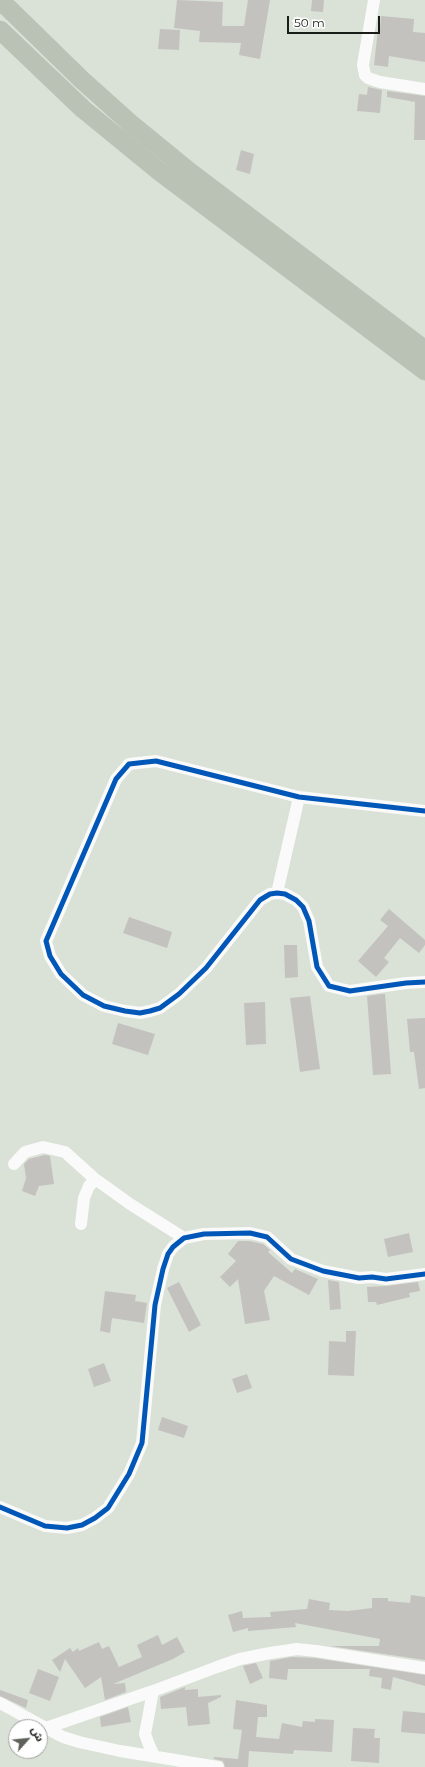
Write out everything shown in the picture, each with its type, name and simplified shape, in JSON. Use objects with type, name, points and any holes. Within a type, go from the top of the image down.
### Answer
[{"type":"highway","points":[[0,0],[82,80],[130,123],[201,181],[425,350]]},
{"type":"highway","points":[[0,30],[83,109],[160,172],[425,371]]},
{"type":"street","points":[[374,0],[363,65],[365,75],[368,78],[380,82],[425,89]]},
{"type":"street","points":[[425,811],[299,797],[156,761],[129,764],[116,779],[46,941],[50,956],[61,974],[83,995],[104,1006],[140,1013],[150,1011],[160,1008],[179,994],[206,968],[260,900],[277,892],[285,894],[296,900],[303,907],[309,921],[317,967],[329,986],[350,991],[406,983],[425,982]]},
{"type":"street","points":[[277,892],[299,797]]},
{"type":"street","points":[[14,1164],[26,1152],[43,1147],[65,1152],[96,1180],[101,1182],[130,1204],[184,1238]]},
{"type":"street","points":[[81,1224],[84,1198],[89,1186],[96,1180]]},
{"type":"street","points":[[0,1507],[45,1526],[67,1528],[82,1525],[95,1518],[108,1508],[129,1474],[142,1443],[155,1305],[168,1254],[173,1247],[184,1238],[199,1234],[250,1233],[267,1237],[291,1259],[323,1271],[359,1278],[372,1277],[386,1279],[425,1274]]},
{"type":"street","points":[[48,1727],[240,1659],[297,1649],[425,1668]]},
{"type":"street","points":[[153,1691],[145,1734],[148,1746],[154,1756]]},
{"type":"street","points":[[0,1703],[29,1719]]},
{"type":"street","points":[[48,1729],[63,1737],[79,1742],[120,1751],[218,1767]]},
{"type":"building","points":[[177,0],[223,2],[222,26],[244,26],[248,0],[270,0],[260,59],[239,55],[241,43],[199,42],[200,31],[174,28]]},
{"type":"building","points":[[312,0],[324,0],[323,12],[311,11]]},
{"type":"building","points":[[381,16],[414,19],[413,32],[425,33],[425,62],[389,56],[388,67],[374,65]]},
{"type":"building","points":[[160,29],[180,30],[179,50],[158,49]]},
{"type":"building","points":[[368,87],[382,90],[380,113],[357,111],[359,94],[367,95]]},
{"type":"building","points":[[387,91],[425,96],[425,140],[414,140],[415,102],[387,97]]},
{"type":"building","points":[[241,150],[254,154],[250,174],[236,170]]},
{"type":"building","points":[[389,909],[425,940],[425,945],[419,953],[400,938],[384,958],[389,962],[376,977],[358,961],[388,926],[380,920]]},
{"type":"building","points":[[129,917],[172,932],[167,948],[123,933]]},
{"type":"building","points":[[284,945],[297,945],[298,977],[285,978]]},
{"type":"building","points":[[385,994],[391,1074],[373,1075],[367,996]]},
{"type":"building","points":[[310,996],[320,1069],[300,1072],[290,998]]},
{"type":"building","points":[[265,1002],[266,1044],[246,1045],[244,1003]]},
{"type":"building","points":[[425,1018],[425,1088],[419,1089],[414,1052],[410,1052],[407,1019]]},
{"type":"building","points":[[118,1023],[155,1034],[148,1055],[112,1044]]},
{"type":"building","points":[[45,1155],[50,1156],[54,1184],[39,1186],[35,1196],[22,1191],[26,1178],[24,1164],[29,1159]]},
{"type":"building","points":[[409,1233],[413,1252],[388,1257],[384,1239]]},
{"type":"building","points":[[238,1241],[249,1241],[263,1244],[270,1250],[268,1252],[292,1273],[295,1269],[318,1279],[309,1295],[274,1276],[264,1291],[270,1320],[245,1324],[238,1279],[230,1287],[220,1277],[236,1261],[228,1254]]},
{"type":"building","points":[[328,1280],[339,1282],[341,1309],[330,1310]]},
{"type":"building","points":[[179,1282],[201,1325],[189,1332],[167,1288]]},
{"type":"building","points":[[418,1282],[420,1291],[409,1293],[410,1297],[377,1305],[376,1302],[368,1302],[367,1287]]},
{"type":"building","points":[[105,1291],[136,1295],[135,1301],[147,1303],[144,1323],[112,1318],[110,1333],[100,1331]]},
{"type":"building","points":[[346,1331],[356,1331],[354,1376],[328,1375],[329,1341],[346,1342]]},
{"type":"building","points":[[104,1363],[111,1381],[94,1387],[88,1369]]},
{"type":"building","points":[[247,1374],[252,1388],[237,1393],[232,1379]]},
{"type":"building","points":[[162,1417],[188,1426],[184,1438],[158,1430]]},
{"type":"building","points":[[411,1595],[425,1597],[425,1660],[330,1646],[379,1646],[380,1639],[295,1623],[296,1627],[248,1631],[248,1628],[233,1632],[228,1615],[242,1611],[243,1618],[271,1617],[270,1612],[307,1609],[309,1599],[330,1603],[329,1610],[348,1611],[372,1608],[372,1598],[388,1598],[388,1601],[410,1603]]},
{"type":"building","points":[[158,1635],[162,1645],[177,1637],[185,1652],[173,1659],[113,1684],[125,1683],[126,1692],[105,1700],[101,1677],[85,1688],[65,1659],[60,1672],[52,1660],[70,1648],[73,1652],[78,1648],[79,1651],[99,1642],[102,1649],[109,1646],[119,1667],[142,1657],[137,1645]]},
{"type":"building","points":[[292,1657],[315,1658],[425,1675],[425,1686],[393,1677],[391,1690],[381,1688],[382,1678],[369,1676],[370,1669],[288,1669],[287,1680],[269,1678],[270,1661]]},
{"type":"building","points":[[256,1663],[263,1678],[250,1684],[243,1666]]},
{"type":"building","points":[[38,1669],[59,1677],[50,1701],[29,1693]]},
{"type":"building","points":[[185,1687],[185,1690],[198,1689],[198,1697],[221,1695],[221,1697],[208,1703],[210,1724],[188,1726],[186,1707],[161,1709],[160,1697]]},
{"type":"building","points":[[0,1690],[28,1700],[26,1708],[0,1696]]},
{"type":"building","points":[[236,1700],[267,1705],[267,1717],[258,1717],[256,1737],[279,1739],[282,1723],[302,1727],[303,1721],[315,1722],[315,1719],[334,1720],[332,1752],[294,1750],[293,1754],[249,1751],[248,1767],[225,1767],[223,1761],[214,1759],[214,1757],[238,1759],[242,1730],[233,1729]]},
{"type":"building","points":[[128,1707],[131,1722],[101,1727],[100,1717]]},
{"type":"building","points":[[403,1711],[425,1713],[425,1734],[401,1732]]},
{"type":"building","points":[[353,1728],[375,1729],[374,1738],[380,1738],[379,1763],[351,1761]]},
{"type":"cycle path","points":[[425,811],[299,797],[156,761],[129,764],[116,779],[46,941],[50,956],[61,974],[83,995],[104,1006],[140,1013],[150,1011],[160,1008],[179,994],[206,968],[260,900],[270,894],[277,893],[285,894],[296,900],[303,907],[309,921],[317,967],[329,986],[350,991],[406,983],[425,982]]},
{"type":"cycle path","points":[[0,1507],[45,1526],[67,1528],[82,1525],[95,1518],[108,1508],[129,1474],[142,1443],[155,1305],[168,1254],[173,1247],[184,1238],[204,1234],[250,1233],[267,1237],[291,1259],[323,1271],[359,1278],[372,1277],[386,1279],[425,1274]]}]
